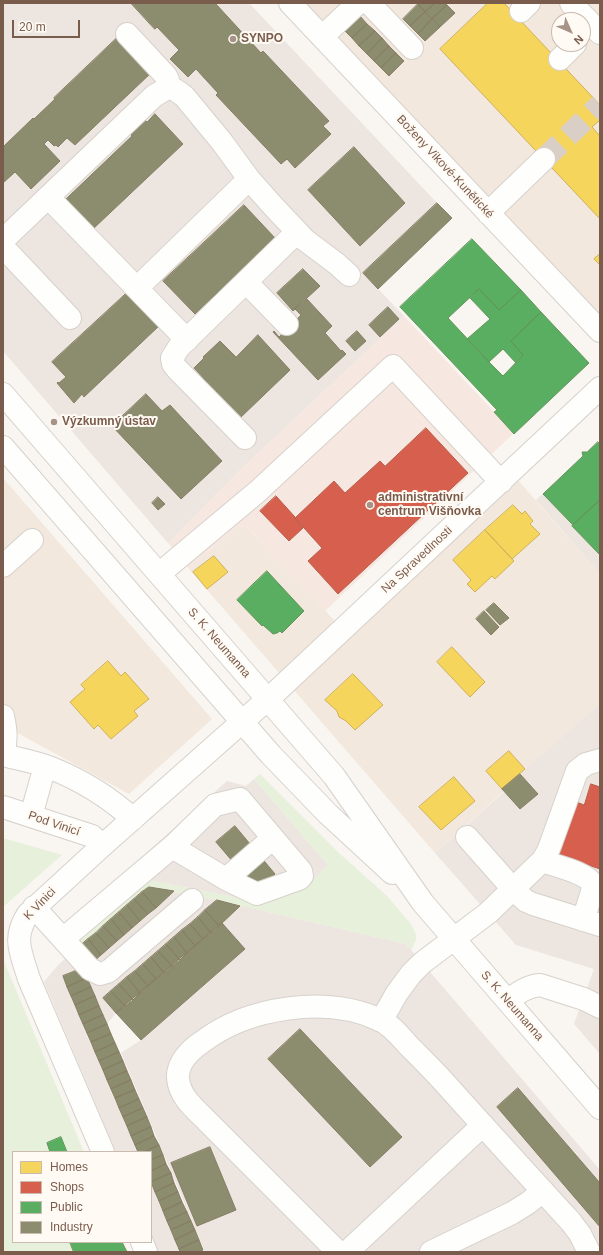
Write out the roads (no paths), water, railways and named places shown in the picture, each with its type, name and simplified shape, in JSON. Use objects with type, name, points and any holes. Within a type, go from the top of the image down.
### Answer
[{"type":"street","name":"Boženy Vikové-Kunětické","points":[[290,3],[600,331]]},
{"type":"street","points":[[322,37],[358,3]]},
{"type":"street","points":[[369,3],[412,48]]},
{"type":"street","points":[[571,3],[592,32]]},
{"type":"street","points":[[127,34],[166,76],[169,88]]},
{"type":"street","points":[[3,240],[154,96],[169,88],[179,92],[192,104],[249,179],[297,232],[312,246],[337,264],[349,275]]},
{"type":"street","points":[[488,213],[544,159]]},
{"type":"street","points":[[137,288],[249,179]]},
{"type":"street","points":[[48,197],[187,340]]},
{"type":"street","points":[[245,438],[177,369],[172,358],[174,353],[297,232]]},
{"type":"street","points":[[3,247],[70,318]]},
{"type":"street","points":[[246,282],[287,324]]},
{"type":"street","points":[[159,574],[257,492],[393,366],[501,482]]},
{"type":"street","name":"Na Spravedlnosti","points":[[242,722],[600,388]]},
{"type":"street","name":"S. K. Neumanna","points":[[3,394],[268,699],[342,787],[423,903]]},
{"type":"street","name":"S. K. Neumanna","points":[[3,446],[271,755],[328,814],[423,903],[600,1108]]},
{"type":"street","points":[[3,566],[32,540]]},
{"type":"street","points":[[3,716],[6,732],[6,747],[3,755],[45,766],[76,779],[111,801],[133,819]]},
{"type":"street","name":"K Vinici","points":[[103,1151],[29,978],[19,943],[18,935],[20,920],[242,722]]},
{"type":"street","points":[[381,1021],[397,993],[411,974],[422,963],[488,913],[542,861],[550,846],[577,771],[586,764],[600,760]]},
{"type":"street","points":[[31,816],[45,766]]},
{"type":"street","points":[[63,939],[172,847],[215,805],[240,799],[301,871],[302,876],[299,879],[257,894],[226,879],[172,847]]},
{"type":"street","name":"Pod Vinicí","points":[[3,807],[92,836],[102,846]]},
{"type":"street","points":[[467,837],[513,890],[526,901],[592,922],[592,884],[590,880],[578,873],[542,861]]},
{"type":"street","points":[[226,879],[273,838]]},
{"type":"street","points":[[20,920],[63,939],[90,969],[96,973],[104,974],[192,900]]},
{"type":"street","points":[[508,1001],[523,990],[540,985],[600,1006]]},
{"type":"street","points":[[338,1252],[195,1109],[186,1099],[181,1090],[178,1077],[188,1053],[196,1046],[234,1023],[254,1016],[287,1009],[306,1007],[363,1013],[390,1026],[426,1062],[571,1222],[580,1234],[589,1252]]},
{"type":"street","points":[[347,1252],[483,1125]]},
{"type":"street","points":[[431,1252],[517,1211],[543,1191]]},
{"type":"tunnel","points":[[544,159],[600,105]]},
{"type":"place","name":"SYNPO","points":[[233,39]]},
{"type":"place","name":"Výzkumný ústav","points":[[54,422]]},
{"type":"place","name":"administrativní centrum Višňovka","points":[[370,505]]}]
